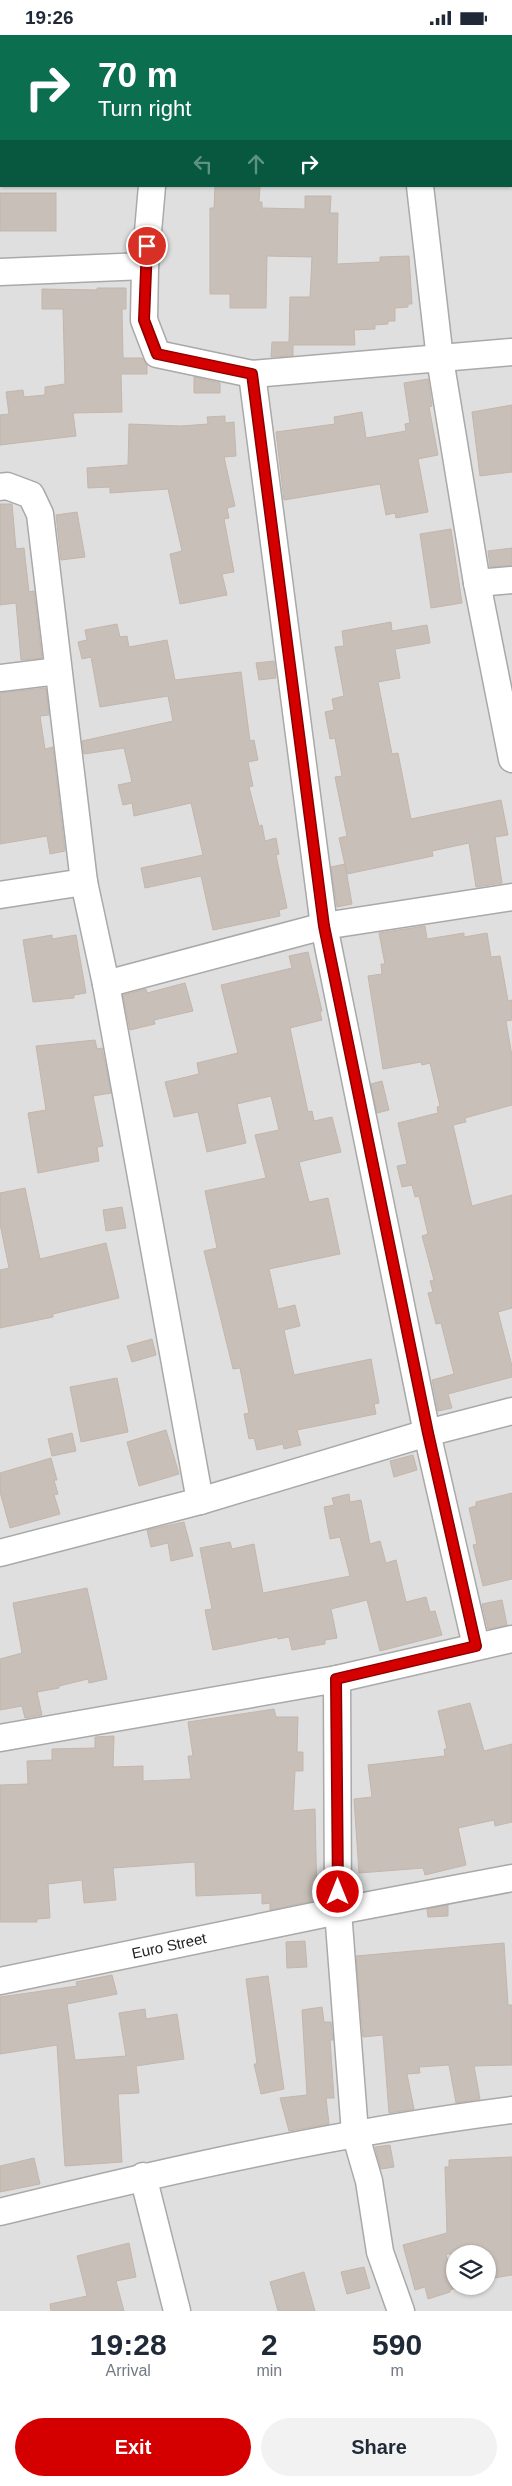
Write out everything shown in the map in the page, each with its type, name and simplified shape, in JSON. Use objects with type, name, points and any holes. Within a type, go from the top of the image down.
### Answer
[{"type":"street","points":[[152,187],[145,266],[144,320],[157,354],[252,374],[512,352]]},
{"type":"street","points":[[420,187],[440,359],[477,583],[512,759]]},
{"type":"street","points":[[0,272],[145,266]]},
{"type":"street","points":[[252,374],[324,926],[428,1433],[476,1646]]},
{"type":"street","points":[[0,487],[7,486],[31,495],[40,514],[84,883],[106,984],[200,1501]]},
{"type":"street","points":[[477,583],[512,580]]},
{"type":"street","points":[[0,678],[58,671]]},
{"type":"street","points":[[0,895],[84,883]]},
{"type":"street","points":[[106,984],[324,926],[512,897]]},
{"type":"street","points":[[0,1553],[200,1501],[428,1433],[512,1411]]},
{"type":"street","points":[[0,1738],[336,1679],[512,1639]]},
{"type":"street","points":[[336,1679],[338,1911],[355,2133],[369,2181],[380,2252],[400,2311]]},
{"type":"street","name":"Euro Street","points":[[0,1981],[338,1911],[512,1878]]},
{"type":"street","points":[[0,2212],[143,2176],[355,2133],[512,2110]]},
{"type":"street","points":[[143,2176],[177,2311]]},
{"type":"shaded area","points":[[0,187],[512,187],[512,2311],[0,2311]]},
{"type":"building","points":[[215,187],[260,187],[259,202],[262,202],[262,208],[305,209],[305,196],[331,196],[330,213],[338,213],[337,264],[380,262],[380,257],[409,256],[412,304],[408,304],[408,307],[395,308],[395,321],[388,321],[388,324],[375,325],[375,329],[354,330],[355,345],[293,345],[293,356],[271,357],[272,342],[289,342],[290,297],[310,297],[312,257],[267,256],[266,308],[230,308],[230,294],[210,294],[210,208],[214,208]]},
{"type":"building","points":[[0,193],[56,193],[56,231],[0,231]]},
{"type":"building","points":[[97,288],[126,288],[126,309],[122,309],[123,358],[142,358],[147,365],[147,374],[121,374],[122,412],[73,413],[76,436],[0,445],[0,415],[9,414],[6,392],[23,390],[24,397],[45,395],[45,387],[65,384],[63,309],[42,309],[42,289],[97,290]]},
{"type":"building","points":[[194,377],[220,383],[220,393],[194,393]]},
{"type":"building","points":[[428,379],[432,406],[429,407],[438,455],[418,459],[428,512],[396,518],[395,513],[386,515],[380,484],[284,500],[276,432],[335,424],[334,417],[362,412],[366,438],[406,431],[405,424],[410,423],[404,383]]},
{"type":"building","points":[[512,405],[512,472],[480,476],[472,412]]},
{"type":"building","points":[[225,416],[225,423],[234,422],[236,456],[224,457],[235,506],[227,508],[229,518],[224,519],[234,572],[222,574],[227,595],[180,604],[170,554],[182,551],[168,489],[110,493],[110,487],[88,488],[87,468],[128,465],[129,424],[181,426],[208,424],[207,417]]},
{"type":"building","points":[[0,504],[12,504],[16,549],[24,548],[29,592],[34,591],[42,658],[21,660],[16,603],[0,605]]},
{"type":"building","points":[[77,512],[85,557],[61,560],[56,515]]},
{"type":"building","points":[[451,529],[462,603],[431,608],[420,534]]},
{"type":"building","points":[[512,548],[512,565],[490,567],[488,551]]},
{"type":"building","points":[[391,622],[392,631],[427,625],[430,643],[395,649],[400,678],[378,682],[392,754],[398,753],[411,819],[501,800],[508,835],[495,837],[502,883],[476,887],[469,843],[432,851],[433,856],[347,874],[339,838],[347,836],[335,777],[342,776],[335,738],[330,739],[325,712],[334,710],[332,699],[344,696],[335,647],[344,646],[342,631]]},
{"type":"building","points":[[117,624],[120,637],[127,636],[129,647],[167,640],[175,680],[241,672],[250,741],[254,740],[258,760],[248,762],[253,786],[249,787],[259,826],[262,825],[265,841],[276,838],[279,854],[276,855],[287,908],[279,910],[280,916],[213,930],[201,876],[145,888],[141,868],[203,855],[191,803],[134,816],[132,803],[123,805],[118,785],[132,782],[124,748],[84,754],[82,741],[173,721],[168,696],[100,707],[91,657],[82,659],[78,642],[87,640],[85,630]]},
{"type":"building","points":[[274,661],[276,678],[259,680],[256,663]]},
{"type":"building","points":[[46,688],[49,715],[40,716],[45,749],[53,747],[65,851],[50,854],[47,836],[0,844],[0,693]]},
{"type":"building","points":[[345,864],[352,904],[337,907],[331,867]]},
{"type":"building","points":[[425,926],[427,939],[464,933],[464,937],[487,933],[491,957],[500,956],[508,1001],[512,1000],[512,1020],[506,1021],[512,1056],[512,1105],[465,1118],[466,1122],[453,1125],[472,1206],[512,1195],[512,1308],[498,1312],[512,1366],[512,1377],[448,1394],[452,1408],[438,1411],[432,1380],[454,1374],[441,1323],[436,1324],[428,1293],[433,1292],[430,1281],[434,1280],[422,1236],[428,1234],[419,1196],[415,1197],[412,1185],[402,1187],[397,1166],[407,1164],[398,1123],[438,1113],[437,1107],[440,1106],[430,1063],[422,1065],[421,1062],[383,1069],[368,976],[382,974],[381,964],[385,964],[379,933]]},
{"type":"building","points":[[52,935],[52,939],[76,935],[86,993],[74,995],[74,998],[33,1002],[23,940]]},
{"type":"building","points":[[308,952],[322,1011],[320,1012],[322,1020],[290,1028],[308,1112],[312,1111],[314,1121],[332,1117],[341,1152],[299,1162],[309,1202],[328,1198],[340,1254],[269,1269],[278,1309],[295,1305],[300,1326],[284,1330],[294,1375],[371,1359],[379,1403],[374,1404],[376,1414],[297,1430],[301,1445],[284,1449],[283,1444],[257,1450],[254,1438],[249,1439],[244,1414],[249,1413],[240,1368],[233,1369],[204,1251],[217,1248],[205,1191],[266,1178],[255,1135],[279,1130],[271,1096],[237,1104],[246,1143],[207,1152],[198,1112],[174,1117],[165,1082],[199,1074],[197,1063],[238,1053],[221,985],[292,968],[289,956]]},
{"type":"building","points":[[185,983],[193,1011],[154,1020],[155,1024],[130,1030],[123,995],[146,989],[147,993]]},
{"type":"building","points":[[95,1040],[97,1049],[102,1048],[111,1093],[93,1096],[103,1146],[97,1147],[99,1161],[38,1173],[28,1113],[46,1110],[36,1046]]},
{"type":"building","points":[[382,1081],[389,1110],[377,1113],[371,1084]]},
{"type":"building","points":[[25,1188],[40,1259],[106,1243],[119,1298],[53,1314],[53,1317],[0,1328],[0,1270],[9,1268],[0,1224],[0,1193]]},
{"type":"building","points":[[122,1207],[126,1228],[106,1231],[103,1210]]},
{"type":"building","points":[[152,1339],[156,1355],[132,1362],[127,1346]]},
{"type":"building","points":[[117,1378],[128,1432],[81,1442],[70,1387]]},
{"type":"building","points":[[166,1430],[179,1474],[139,1486],[127,1442]]},
{"type":"building","points":[[72,1433],[76,1451],[52,1456],[48,1439]]},
{"type":"building","points":[[413,1455],[417,1470],[394,1477],[390,1461]]},
{"type":"building","points":[[51,1458],[57,1480],[54,1480],[58,1494],[54,1495],[60,1514],[10,1528],[0,1492],[0,1473]]},
{"type":"building","points":[[512,1493],[512,1579],[483,1586],[473,1545],[477,1544],[469,1508],[476,1506],[476,1502]]},
{"type":"building","points":[[349,1494],[350,1502],[361,1500],[370,1544],[380,1541],[386,1563],[396,1560],[406,1602],[426,1597],[430,1612],[435,1611],[442,1635],[380,1651],[367,1600],[331,1609],[337,1638],[325,1640],[325,1644],[292,1650],[289,1637],[278,1639],[277,1637],[213,1650],[205,1610],[212,1609],[200,1548],[230,1542],[232,1549],[254,1544],[263,1593],[350,1576],[340,1537],[330,1539],[324,1507],[334,1505],[332,1498]]},
{"type":"building","points":[[184,1522],[193,1556],[171,1561],[168,1543],[151,1547],[147,1530]]},
{"type":"building","points":[[87,1588],[107,1679],[89,1683],[88,1679],[59,1686],[59,1688],[37,1692],[42,1715],[25,1718],[22,1706],[0,1710],[0,1659],[22,1653],[13,1603]]},
{"type":"building","points":[[502,1600],[507,1625],[488,1629],[482,1604]]},
{"type":"building","points":[[470,1703],[484,1751],[512,1744],[512,1822],[495,1826],[494,1820],[458,1828],[466,1865],[425,1875],[423,1868],[359,1873],[354,1799],[372,1797],[368,1765],[445,1756],[444,1749],[447,1749],[438,1711]]},
{"type":"building","points":[[274,1709],[276,1717],[298,1717],[297,1752],[303,1752],[303,1771],[295,1771],[293,1811],[315,1809],[317,1900],[270,1910],[270,1903],[262,1904],[262,1893],[196,1896],[195,1862],[113,1868],[116,1900],[84,1903],[82,1880],[48,1884],[50,1918],[37,1919],[37,1922],[0,1922],[0,1785],[28,1784],[27,1761],[52,1760],[52,1749],[95,1748],[95,1737],[114,1736],[113,1767],[143,1766],[143,1781],[191,1779],[188,1756],[193,1756],[188,1722]]},
{"type":"building","points":[[448,1905],[448,1916],[428,1917],[427,1909]]},
{"type":"building","points":[[305,1941],[307,1967],[287,1968],[286,1942]]},
{"type":"building","points":[[504,1943],[508,2005],[512,2005],[512,2065],[474,2066],[480,2099],[456,2103],[449,2065],[419,2067],[420,2073],[407,2074],[414,2109],[389,2113],[383,2035],[363,2037],[356,1956]]},
{"type":"building","points":[[112,1975],[117,1994],[67,2004],[75,2060],[126,2056],[119,2013],[145,2009],[146,2019],[177,2014],[184,2059],[136,2066],[139,2093],[118,2094],[122,2162],[65,2166],[57,2045],[0,2054],[0,1997],[77,1986],[76,1982]]},
{"type":"building","points":[[268,1976],[284,2089],[261,2094],[254,2064],[257,2064],[246,1979]]},
{"type":"building","points":[[322,2007],[324,2022],[331,2022],[333,2040],[330,2040],[334,2098],[326,2098],[329,2124],[289,2131],[280,2098],[307,2095],[302,2010]]},
{"type":"building","points":[[390,2145],[394,2167],[381,2169],[375,2147]]},
{"type":"building","points":[[512,2157],[512,2275],[496,2278],[496,2245],[446,2245],[446,2293],[428,2299],[425,2287],[415,2290],[403,2245],[447,2233],[445,2167],[449,2167],[449,2160]]},
{"type":"building","points":[[34,2158],[40,2184],[0,2192],[0,2166]]},
{"type":"building","points":[[129,2243],[136,2277],[116,2281],[124,2311],[51,2311],[50,2304],[87,2296],[77,2256]]},
{"type":"building","points":[[364,2267],[370,2288],[347,2294],[341,2272]]},
{"type":"building","points":[[304,2272],[315,2311],[278,2311],[270,2282]]},
{"type":"route","points":[[147,246],[144,320],[157,354],[252,374],[324,926],[428,1433],[476,1646],[336,1679],[338,1892]]}]
